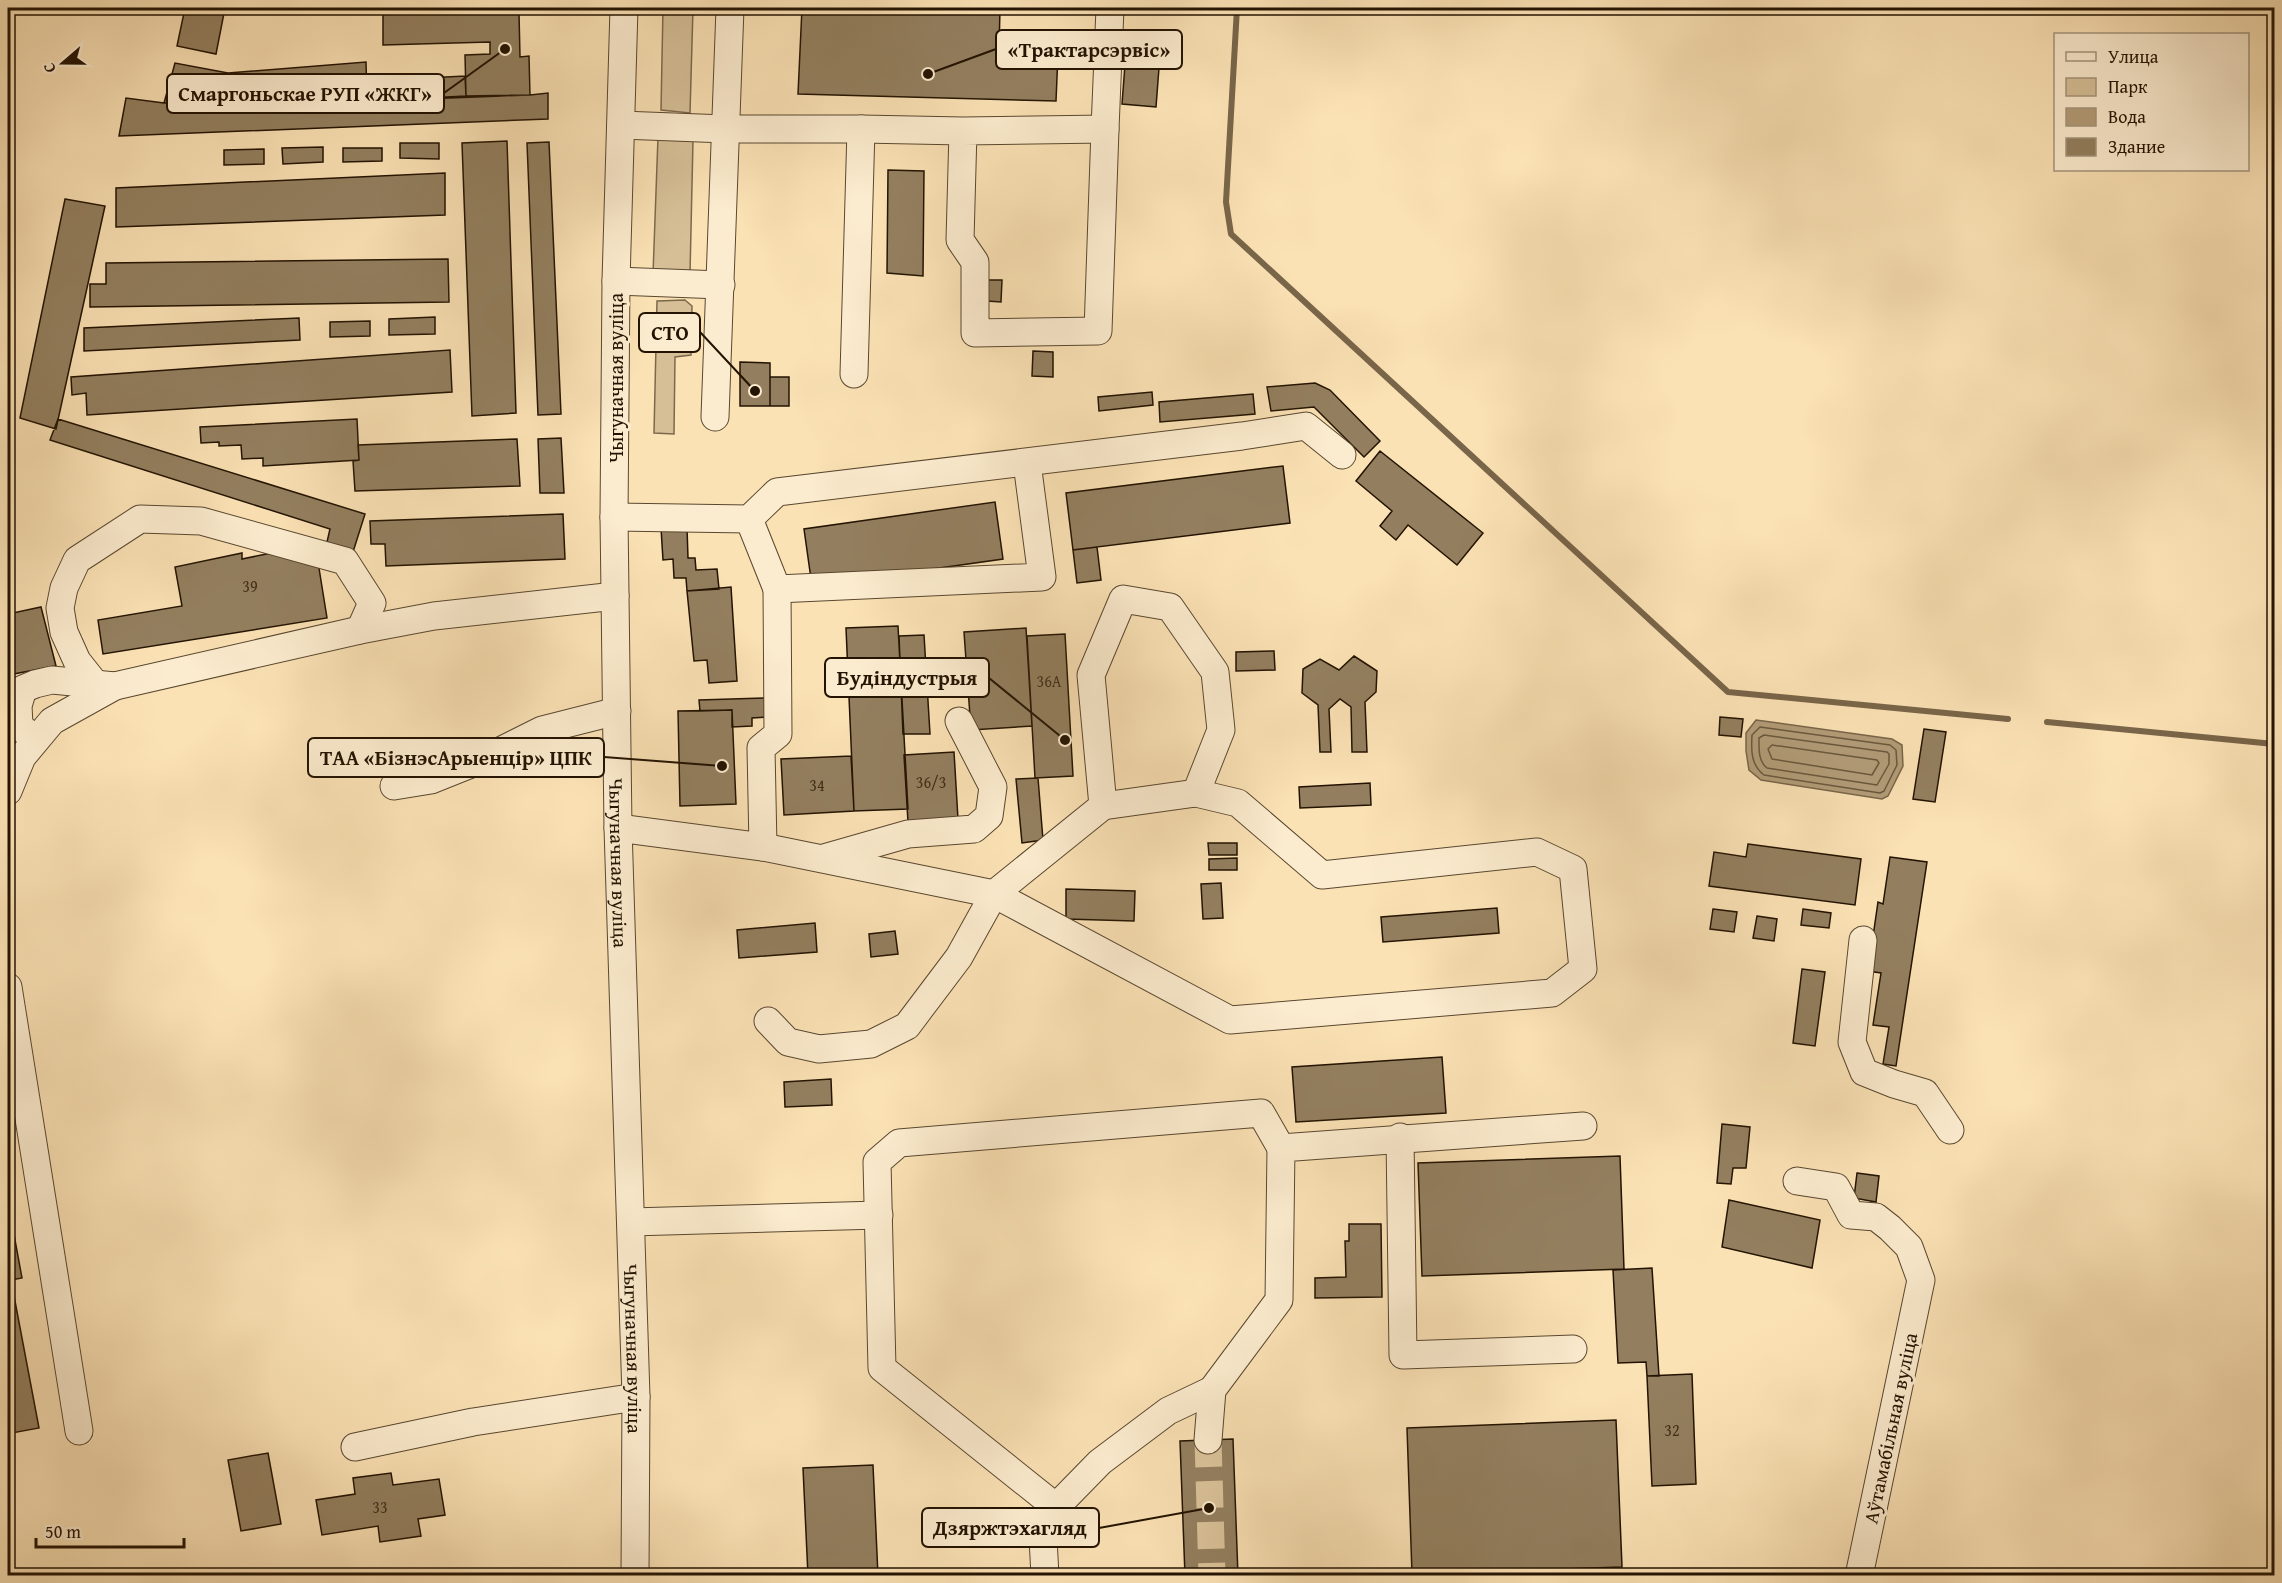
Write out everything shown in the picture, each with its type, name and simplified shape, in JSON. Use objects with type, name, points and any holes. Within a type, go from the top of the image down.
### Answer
[{"type":"street","name":"Чыгуначная вуліца","points":[[624,8],[615,281],[614,517],[618,828],[636,1397],[635,1575]]},
{"type":"street","points":[[715,417],[730,8]]},
{"type":"street","points":[[963,131],[960,240],[975,262],[975,333],[1098,331],[1110,8]]},
{"type":"street","points":[[621,125],[726,129],[963,131],[1105,129]]},
{"type":"street","points":[[854,374],[861,129]]},
{"type":"street","points":[[615,281],[721,285]]},
{"type":"street","points":[[614,517],[749,519],[777,492],[1027,463],[1306,426],[1342,455]]},
{"type":"street","points":[[777,589],[1042,577],[1027,463]]},
{"type":"street","points":[[105,686],[77,661],[64,632],[60,608],[64,588],[77,560],[140,519],[201,521],[345,561],[372,603],[360,630]]},
{"type":"street","points":[[749,519],[777,589],[778,734],[761,748],[763,848]]},
{"type":"street","points":[[8,791],[22,757],[26,738],[19,725],[18,706],[23,689],[35,684],[52,680],[105,686],[434,616],[615,596]]},
{"type":"street","points":[[1104,806],[1091,675],[1123,599],[1170,607],[1215,672],[1221,730],[1196,793]]},
{"type":"street","points":[[26,738],[105,686]]},
{"type":"street","points":[[394,786],[432,780],[486,758],[542,730],[617,711]]},
{"type":"street","points":[[820,859],[908,834],[974,829],[989,816],[993,787],[959,721]]},
{"type":"street","points":[[618,828],[763,848],[994,894],[1230,1020],[1552,993],[1584,969],[1573,869],[1537,852],[1322,875],[1238,803],[1196,793],[1104,806],[994,894],[959,957],[907,1026],[871,1044],[819,1049],[788,1042],[768,1021]]},
{"type":"street","points":[[1863,940],[1852,1042],[1864,1072],[1925,1093],[1950,1130]]},
{"type":"street","points":[[8,987],[79,1431]]},
{"type":"street","points":[[1045,1575],[1043,1538],[1056,1507],[1100,1462],[1168,1411],[1212,1390],[1279,1300],[1281,1148],[1261,1113],[899,1143],[878,1162],[882,1368],[1056,1507]]},
{"type":"street","points":[[1281,1148],[1400,1137],[1583,1126]]},
{"type":"street","points":[[1400,1137],[1403,1355],[1573,1349]]},
{"type":"street","name":"Аўтамабільная вуліца","points":[[1797,1181],[1836,1187],[1851,1215],[1875,1217],[1890,1228],[1909,1247],[1921,1280],[1859,1575]]},
{"type":"street","points":[[631,1222],[879,1215]]},
{"type":"street","points":[[1208,1440],[1212,1390]]},
{"type":"street","points":[[355,1447],[473,1422],[636,1397]]},
{"type":"green space","points":[[663,8],[693,8],[690,113],[661,110]]},
{"type":"green space","points":[[658,137],[693,140],[690,274],[653,274]]},
{"type":"green space","points":[[685,300],[692,306],[691,355],[675,357],[674,434],[654,433],[657,301]]},
{"type":"water","points":[[1756,720],[1892,739],[1902,745],[1903,766],[1888,796],[1882,799],[1761,780],[1749,770],[1746,751],[1746,733]]},
{"type":"building","points":[[185,8],[225,8],[216,54],[177,46]]},
{"type":"building","points":[[383,8],[526,8],[526,13],[519,13],[520,57],[529,56],[530,95],[466,96],[465,55],[490,54],[490,42],[383,45]]},
{"type":"building","points":[[802,8],[1000,8],[999,52],[1058,54],[1056,101],[798,94]]},
{"type":"building","points":[[1127,39],[1161,42],[1156,107],[1122,104]]},
{"type":"building","points":[[366,62],[367,101],[164,103],[175,63],[228,73]]},
{"type":"building","points":[[465,76],[466,96],[367,101],[366,81]]},
{"type":"building","points":[[548,93],[548,119],[119,136],[126,98],[164,103],[367,101]]},
{"type":"building","points":[[507,141],[516,413],[472,416],[462,143]]},
{"type":"building","points":[[549,142],[561,414],[538,415],[527,143]]},
{"type":"building","points":[[400,143],[439,143],[439,159],[400,158]]},
{"type":"building","points":[[323,147],[323,162],[283,164],[282,148]]},
{"type":"building","points":[[343,148],[382,148],[382,161],[343,162]]},
{"type":"building","points":[[264,149],[264,164],[224,165],[224,150]]},
{"type":"building","points":[[888,170],[924,171],[923,276],[887,273]]},
{"type":"building","points":[[445,173],[445,215],[116,227],[116,188]]},
{"type":"building","points":[[65,199],[105,206],[56,429],[20,418]]},
{"type":"building","points":[[448,259],[449,302],[90,307],[90,284],[106,284],[106,263]]},
{"type":"building","points":[[987,280],[1002,280],[1001,302],[987,301]]},
{"type":"building","points":[[435,317],[435,334],[389,335],[389,319]]},
{"type":"building","points":[[299,318],[300,340],[84,351],[84,328]]},
{"type":"building","points":[[370,321],[370,336],[330,337],[330,322]]},
{"type":"building","points":[[450,350],[452,392],[87,415],[86,393],[72,395],[71,377]]},
{"type":"building","points":[[1033,351],[1053,352],[1053,377],[1032,376]]},
{"type":"building","points":[[740,362],[770,363],[770,406],[740,406]]},
{"type":"building","points":[[770,377],[789,377],[789,406],[770,406]]},
{"type":"building","points":[[1315,383],[1330,390],[1380,441],[1364,457],[1314,407],[1271,411],[1267,387]]},
{"type":"building","points":[[1152,392],[1153,405],[1099,411],[1098,397]]},
{"type":"building","points":[[1253,394],[1255,414],[1160,422],[1159,402]]},
{"type":"building","points":[[58,419],[365,514],[353,552],[327,542],[330,529],[50,440]]},
{"type":"building","points":[[357,419],[359,460],[263,466],[263,458],[242,459],[241,445],[219,446],[219,442],[201,443],[200,427]]},
{"type":"building","points":[[561,438],[564,493],[540,493],[538,439]]},
{"type":"building","points":[[517,439],[520,486],[355,491],[353,461],[359,460],[358,445]]},
{"type":"building","points":[[1380,451],[1483,533],[1457,565],[1408,525],[1396,540],[1380,526],[1392,511],[1356,481]]},
{"type":"building","points":[[1283,466],[1290,523],[1073,550],[1066,493]]},
{"type":"building","points":[[995,502],[1003,559],[812,586],[804,529]]},
{"type":"building","points":[[563,514],[565,559],[386,566],[385,544],[371,544],[370,521]]},
{"type":"building","points":[[687,527],[688,558],[695,558],[696,570],[717,569],[719,589],[687,591],[686,578],[674,578],[673,559],[663,560],[661,528]]},
{"type":"building","points":[[1097,547],[1101,580],[1077,583],[1073,550]]},
{"type":"building","points":[[281,551],[318,562],[327,618],[103,654],[98,620],[182,606],[175,567],[242,553],[242,559]]},
{"type":"building","points":[[731,587],[737,681],[709,683],[707,660],[694,661],[687,591]]},
{"type":"building","points":[[41,607],[56,666],[8,675],[8,614]]},
{"type":"building","points":[[898,626],[908,809],[854,811],[846,628]]},
{"type":"building","points":[[1026,628],[1032,726],[971,730],[964,632]]},
{"type":"building","points":[[1065,634],[1073,776],[1035,778],[1027,636]]},
{"type":"building","points":[[924,635],[930,734],[903,734],[899,636]]},
{"type":"building","points":[[1274,651],[1275,670],[1236,671],[1236,652]]},
{"type":"building","points":[[1354,656],[1377,671],[1376,692],[1365,702],[1367,752],[1352,752],[1351,707],[1340,699],[1329,709],[1331,752],[1320,752],[1318,705],[1302,693],[1303,669],[1320,659],[1339,670]]},
{"type":"building","points":[[766,698],[767,717],[752,718],[752,726],[732,727],[732,710],[700,711],[699,700]]},
{"type":"building","points":[[732,710],[736,804],[680,806],[678,711]]},
{"type":"building","points":[[1720,717],[1743,719],[1741,737],[1719,735]]},
{"type":"building","points":[[1924,729],[1946,732],[1935,802],[1913,799]]},
{"type":"building","points":[[954,752],[958,819],[908,822],[904,755]]},
{"type":"building","points":[[851,756],[854,811],[784,815],[781,759]]},
{"type":"building","points":[[1038,778],[1043,840],[1022,843],[1016,779]]},
{"type":"building","points":[[1370,783],[1371,805],[1300,808],[1299,787]]},
{"type":"building","points":[[1208,843],[1237,843],[1237,855],[1209,855]]},
{"type":"building","points":[[1748,844],[1861,859],[1855,905],[1709,886],[1714,852],[1746,857]]},
{"type":"building","points":[[1890,857],[1927,862],[1896,1066],[1883,1064],[1889,1027],[1873,1025],[1881,973],[1868,971],[1878,902],[1883,904]]},
{"type":"building","points":[[1237,858],[1237,870],[1209,870],[1209,859]]},
{"type":"building","points":[[1221,883],[1223,918],[1203,919],[1201,884]]},
{"type":"building","points":[[1066,889],[1135,891],[1134,921],[1066,919]]},
{"type":"building","points":[[1497,908],[1499,933],[1383,942],[1381,917]]},
{"type":"building","points":[[1713,909],[1737,912],[1734,932],[1710,929]]},
{"type":"building","points":[[1803,909],[1831,913],[1829,928],[1801,925]]},
{"type":"building","points":[[1757,916],[1777,919],[1774,941],[1753,938]]},
{"type":"building","points":[[815,923],[817,952],[739,958],[737,930]]},
{"type":"building","points":[[895,931],[898,954],[871,957],[869,934]]},
{"type":"building","points":[[1802,969],[1825,972],[1815,1046],[1793,1043]]},
{"type":"building","points":[[1442,1057],[1446,1113],[1296,1122],[1292,1067]]},
{"type":"building","points":[[831,1079],[832,1105],[785,1107],[784,1082]]},
{"type":"building","points":[[1722,1124],[1750,1127],[1746,1168],[1733,1168],[1731,1184],[1717,1183]]},
{"type":"building","points":[[1620,1156],[1624,1269],[1422,1276],[1418,1163]]},
{"type":"building","points":[[1857,1173],[1879,1176],[1876,1202],[1854,1198]]},
{"type":"building","points":[[1729,1200],[1820,1220],[1812,1268],[1722,1247]]},
{"type":"building","points":[[8,1202],[22,1278],[11,1280],[39,1428],[12,1433],[8,1412]]},
{"type":"building","points":[[1349,1224],[1381,1224],[1382,1297],[1315,1298],[1315,1278],[1346,1277],[1345,1241],[1349,1241]]},
{"type":"building","points":[[1652,1268],[1659,1376],[1647,1376],[1646,1362],[1618,1363],[1613,1270]]},
{"type":"building","points":[[1692,1374],[1696,1484],[1652,1486],[1647,1376]]},
{"type":"building","points":[[1616,1420],[1622,1567],[1412,1574],[1407,1428]]},
{"type":"building","points":[[1233,1439],[1238,1576],[1185,1576],[1180,1441]]},
{"type":"building","points":[[268,1453],[281,1524],[241,1531],[228,1460]]},
{"type":"building","points":[[873,1465],[878,1576],[808,1576],[803,1468]]},
{"type":"building","points":[[391,1473],[393,1485],[439,1479],[445,1515],[418,1519],[421,1536],[380,1542],[378,1526],[322,1535],[316,1500],[355,1494],[353,1478]]},
{"type":"waterway","points":[[1237,8],[1226,202],[1231,234],[1728,692],[2008,719]]},
{"type":"waterway","points":[[2047,722],[2274,744]]},
{"type":"tunnel","points":[[1208,1440],[1212,1576]]},
{"type":"place","name":"Смаргоньскае РУП «ЖКГ»","points":[[505,49]]},
{"type":"place","name":"«Трактарсэрвіс»","points":[[928,74]]},
{"type":"place","name":"СТО","points":[[755,391]]},
{"type":"place","name":"Будіндустрыя","points":[[1065,740]]},
{"type":"place","name":"ТАА «БізнэсАрыенцір» ЦПК","points":[[722,766]]},
{"type":"place","name":"Дзяржтэхагляд","points":[[1209,1508]]}]
